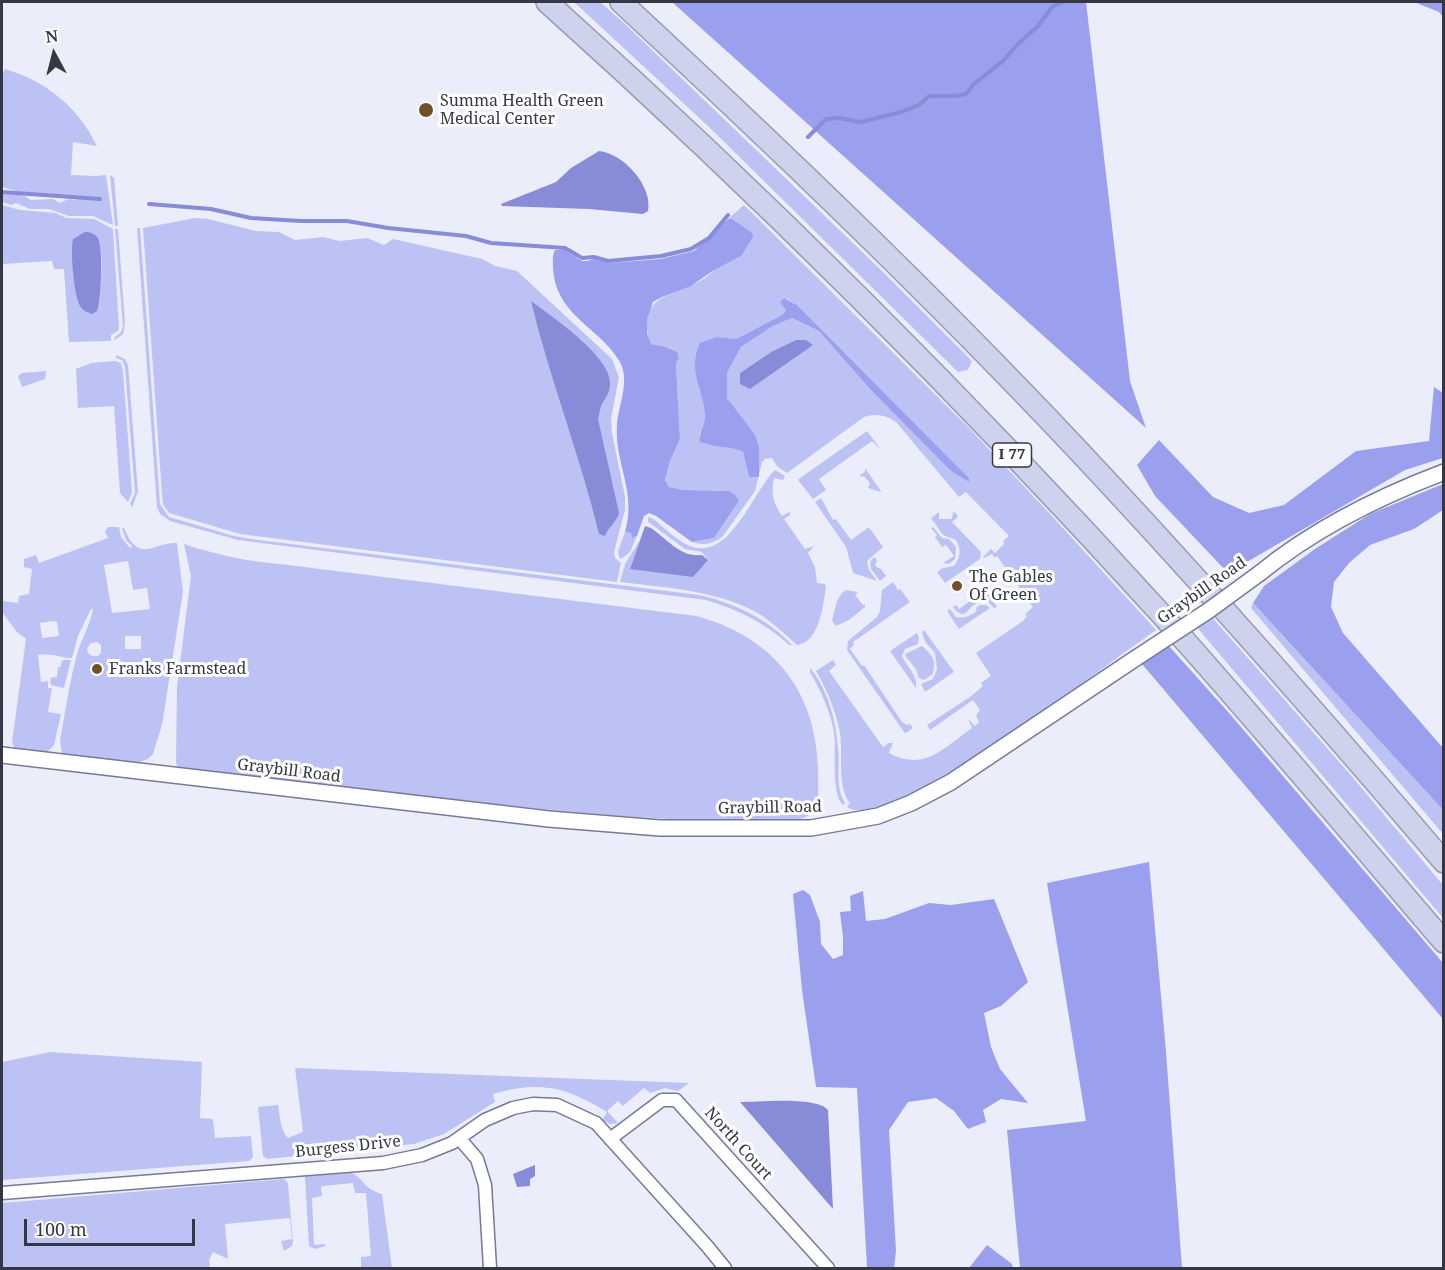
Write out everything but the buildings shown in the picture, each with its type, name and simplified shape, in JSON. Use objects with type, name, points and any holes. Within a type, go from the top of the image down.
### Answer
[{"type":"highway","name":"I 77","points":[[547,2],[695,137],[786,225],[922,360],[1029,472],[1259,725],[1443,942]]},
{"type":"highway","points":[[621,2],[854,221],[1067,438],[1281,673],[1443,862]]},
{"type":"street","name":"Graybill Road","points":[[2,755],[549,819],[660,828],[811,828],[878,816],[911,803],[951,782],[1209,610],[1278,558],[1335,522],[1379,498],[1443,472]]},
{"type":"street","name":"North Court","points":[[610,1138],[662,1100],[676,1100],[828,1269]]},
{"type":"street","name":"Burgess Drive","points":[[2,1193],[383,1163],[422,1155],[452,1143],[485,1120],[513,1108],[533,1104],[557,1105],[596,1123],[725,1269]]},
{"type":"street","points":[[459,1138],[477,1159],[484,1185],[490,1269]]},
{"type":"shaded area","points":[[574,2],[600,2],[624,23],[879,268],[972,361],[968,370],[958,372],[709,127]]},
{"type":"shaded area","points":[[672,2],[1086,2],[1130,381],[1146,428]]},
{"type":"shaded area","points":[[1414,2],[1443,2],[1443,17],[1439,12]]},
{"type":"shaded area","points":[[5,69],[34,81],[59,97],[89,132],[97,146],[73,142],[71,175],[106,175],[113,225],[93,216],[69,216],[49,209],[30,209],[16,203],[11,205],[2,202],[2,191],[25,196],[31,200],[53,199],[59,203],[84,197],[29,195],[2,187],[2,75]]},
{"type":"shaded area","points":[[599,151],[617,158],[634,172],[646,191],[648,211],[643,214],[589,209],[502,206],[501,204],[556,182],[571,168]]},
{"type":"shaded area","points":[[110,175],[114,178],[118,226],[115,226]]},
{"type":"shaded area","points":[[2,205],[20,210],[56,213],[66,218],[94,219],[113,229],[118,331],[111,335],[111,341],[69,342],[64,269],[54,269],[52,261],[2,264]],"holes":[[[91,232],[96,237],[102,259],[100,292]]]},
{"type":"shaded area","points":[[744,205],[968,427],[1156,630],[1050,706],[951,771],[906,796],[870,809],[847,807],[850,803],[843,789],[840,733],[831,701],[816,671],[833,660],[836,665],[829,671],[883,747],[893,743],[889,753],[913,760],[923,759],[942,750],[972,728],[968,719],[975,726],[979,722],[976,715],[980,710],[973,700],[930,730],[927,725],[983,686],[981,683],[991,676],[976,653],[1023,621],[1027,616],[1025,614],[1033,607],[997,556],[995,558],[992,554],[983,557],[991,549],[995,553],[1009,536],[966,492],[959,497],[896,422],[888,418],[881,415],[864,417],[787,473],[777,466],[772,458],[765,459],[762,462],[759,476],[736,412],[727,397],[727,373],[741,347],[773,326],[792,318],[819,331],[952,472],[969,482],[969,478],[797,305],[786,298],[786,310],[782,315],[736,339],[717,337],[706,416],[699,436],[704,444],[732,447],[743,452],[749,477],[758,477],[755,491],[723,536],[708,544],[692,542],[714,538],[739,501],[729,491],[684,490],[669,487],[665,480],[670,461],[680,439],[676,364],[679,358],[676,352],[651,344],[647,326],[649,312],[655,303],[702,280],[713,271],[732,219],[728,219]],"holes":[[[796,340],[806,340],[812,345],[740,384],[740,373],[771,352]]]},
{"type":"shaded area","points":[[195,218],[256,231],[279,232],[295,240],[323,237],[340,241],[367,238],[384,245],[393,239],[482,259],[495,266],[517,271],[612,359],[619,377],[611,419],[625,497],[625,510],[614,552],[615,558],[621,563],[617,582],[240,534],[169,513],[163,504],[162,494],[143,228]]},
{"type":"shaded area","points":[[728,219],[732,219],[752,233],[753,237],[741,256],[714,270],[691,286],[653,302],[647,319],[647,333],[651,344],[677,352],[679,358],[676,364],[680,439],[670,461],[665,480],[669,487],[684,490],[729,491],[739,501],[714,538],[692,542],[649,513],[644,516],[637,536],[632,538],[631,533],[625,532],[628,517],[627,490],[617,438],[617,424],[624,385],[623,369],[611,350],[580,320],[562,298],[556,284],[553,267],[554,252],[565,250],[582,261],[594,259],[608,263],[660,259],[694,251]]},
{"type":"shaded area","points":[[137,228],[140,228],[160,504],[169,517],[251,539],[699,595],[725,602],[761,619],[792,645],[750,618],[706,600],[238,540],[170,521],[160,514],[157,507]]},
{"type":"shaded area","points":[[115,229],[118,229],[125,323],[123,334],[115,340],[114,338],[121,332],[123,326]]},
{"type":"shaded area","points":[[85,232],[97,237],[101,250],[100,296],[97,311],[92,314],[80,306],[73,273],[73,239]]},
{"type":"shaded area","points":[[784,298],[797,305],[969,478],[969,482],[952,472],[872,391],[819,331],[792,318],[773,326],[741,347],[727,373],[727,398],[755,435],[759,447],[759,477],[749,477],[743,452],[700,442],[705,414],[695,362],[700,343],[717,337],[736,339],[782,315],[786,310],[780,302]]},
{"type":"shaded area","points":[[531,301],[579,338],[608,373],[609,390],[601,406],[598,419],[619,513],[605,536],[599,534]]},
{"type":"shaded area","points":[[796,340],[806,340],[813,345],[750,389],[740,384],[740,373],[771,352]]},
{"type":"shaded area","points":[[116,355],[125,359],[128,365],[138,492],[132,507],[130,504],[135,493],[125,367]]},
{"type":"shaded area","points":[[115,361],[121,363],[123,372],[132,492],[128,502],[120,493],[114,406],[78,408],[76,369],[91,363]]},
{"type":"shaded area","points":[[46,371],[45,379],[22,387],[18,376],[22,373]]},
{"type":"shaded area","points":[[1434,387],[1443,393],[1443,458],[1405,470],[1228,573],[1155,496],[1137,465],[1159,440],[1213,497],[1249,513],[1284,505],[1356,451],[1429,441]]},
{"type":"shaded area","points":[[867,431],[882,451],[872,441],[819,479],[826,490],[813,499],[798,480]]},
{"type":"shaded area","points":[[865,468],[881,492],[868,488],[870,483],[860,475],[865,472]]},
{"type":"shaded area","points":[[775,470],[785,476],[783,480],[774,478],[773,493],[777,507],[782,516],[790,512],[790,515],[784,519],[805,549],[814,546],[808,553],[815,567],[817,583],[825,584],[826,587],[819,622],[811,637],[805,642],[797,645],[761,615],[728,600],[675,588],[620,582],[625,564],[640,540],[630,569],[708,560],[702,552],[685,549],[648,522],[648,517],[690,546],[704,548],[717,544],[729,535]]},
{"type":"shaded area","points":[[1443,484],[1443,510],[1414,529],[1370,545],[1349,563],[1334,582],[1331,607],[1343,633],[1443,748],[1443,810],[1253,603],[1264,586],[1315,549],[1370,514]]},
{"type":"shaded area","points":[[821,498],[833,520],[836,519],[851,540],[869,527],[883,547],[867,561],[869,570],[877,581],[853,573],[846,547],[815,502]]},
{"type":"shaded area","points":[[939,512],[939,519],[952,519],[953,512],[956,513],[958,517],[952,522],[981,552],[980,559],[945,583],[937,572],[954,566],[958,560],[959,550],[956,540],[943,535],[931,518]]},
{"type":"shaded area","points":[[645,526],[681,551],[687,554],[702,555],[708,560],[693,577],[630,569]]},
{"type":"shaded area","points":[[108,527],[119,527],[121,537],[130,548],[132,546],[126,540],[122,528],[135,546],[141,549],[177,543],[183,592],[162,725],[153,754],[148,759],[137,763],[62,754],[60,741],[71,678],[93,609],[78,636],[72,658],[38,655],[41,682],[48,681],[48,688],[52,688],[48,712],[61,714],[54,745],[47,752],[15,749],[12,742],[26,639],[17,632],[2,612],[2,601],[18,603],[19,596],[29,594],[32,569],[24,567],[24,559],[36,555],[39,563],[108,538],[105,531]],"holes":[[[128,561],[133,590],[147,588],[150,609],[112,613],[104,565]],[[57,622],[59,636],[42,638],[40,623]],[[125,636],[141,636],[141,649],[125,649]],[[97,642],[101,645],[101,653],[98,656],[88,653],[87,648],[91,643]]]},
{"type":"shaded area","points":[[933,527],[942,538],[949,539],[956,547],[955,559],[949,564],[943,563],[954,556],[946,545],[942,547],[935,537],[937,535],[931,528]]},
{"type":"shaded area","points":[[625,532],[632,533],[634,538],[637,536],[630,552],[621,559],[618,551]]},
{"type":"shaded area","points":[[184,544],[255,561],[696,616],[723,625],[747,637],[767,652],[785,670],[799,691],[809,714],[815,740],[818,768],[817,805],[811,803],[810,805],[815,809],[807,816],[796,820],[662,819],[529,808],[178,768],[176,762],[177,687],[191,576]]},
{"type":"shaded area","points":[[874,557],[877,560],[875,566],[881,569],[886,576],[880,581],[871,569],[870,562]]},
{"type":"shaded area","points":[[893,582],[910,602],[853,642],[854,645],[850,649],[862,666],[864,665],[902,722],[910,724],[913,728],[906,733],[847,650],[848,641],[877,617],[880,611],[882,590]]},
{"type":"shaded area","points":[[846,590],[858,592],[855,595],[863,605],[865,604],[865,607],[849,620],[836,626],[832,621],[835,608],[840,596]]},
{"type":"shaded area","points":[[986,590],[997,607],[994,608],[988,602],[976,603],[962,614],[953,607],[956,605],[959,609]]},
{"type":"shaded area","points":[[1253,603],[1443,810],[1443,834],[1251,608]]},
{"type":"shaded area","points":[[980,605],[990,608],[959,629],[947,611],[950,609],[956,617],[965,617],[975,612]]},
{"type":"shaded area","points":[[1210,615],[1349,773],[1443,885],[1443,918],[1195,625]]},
{"type":"shaded area","points":[[924,630],[954,672],[925,692],[921,684],[933,679],[937,669],[935,653],[924,639],[922,632]]},
{"type":"shaded area","points":[[917,633],[918,644],[905,649],[902,656],[914,675],[916,688],[890,651]]},
{"type":"shaded area","points":[[1168,645],[1443,963],[1443,1019],[1142,664]]},
{"type":"shaded area","points":[[922,646],[934,661],[933,674],[924,680],[919,678],[916,669],[905,654]]},
{"type":"shaded area","points":[[63,660],[71,660],[64,688],[51,685],[50,678],[57,677],[58,667],[61,667]]},
{"type":"shaded area","points":[[810,668],[822,686],[833,716],[838,748],[839,783],[845,803],[843,805],[835,781],[834,732],[825,701]]},
{"type":"shaded area","points":[[1149,862],[1182,1268],[1020,1268],[1007,1130],[1086,1121],[1047,883]]},
{"type":"shaded area","points":[[803,890],[810,895],[820,922],[821,944],[833,959],[843,955],[840,912],[851,911],[850,896],[863,891],[866,921],[885,919],[929,903],[951,905],[994,899],[1028,982],[1001,1006],[984,1013],[991,1047],[1000,1069],[1028,1103],[1001,1099],[983,1110],[986,1122],[968,1129],[954,1111],[936,1098],[908,1102],[889,1130],[896,1251],[894,1268],[867,1268],[857,1088],[816,1087],[802,990],[793,894]]},
{"type":"shaded area","points":[[50,1052],[202,1062],[200,1118],[213,1119],[215,1138],[251,1136],[253,1157],[249,1161],[2,1180],[2,1062]]},
{"type":"shaded area","points":[[295,1068],[689,1083],[678,1091],[665,1088],[650,1093],[644,1088],[623,1106],[618,1101],[608,1112],[618,1123],[610,1124],[602,1120],[607,1112],[579,1097],[553,1088],[525,1087],[493,1094],[495,1102],[444,1134],[414,1144],[267,1159],[263,1156],[258,1107],[278,1105],[282,1127],[288,1138],[303,1132]]},
{"type":"shaded area","points":[[800,1101],[822,1106],[828,1110],[833,1209],[740,1102]]},
{"type":"shaded area","points":[[535,1165],[535,1176],[530,1179],[530,1186],[517,1187],[513,1174]]},
{"type":"shaded area","points":[[350,1172],[371,1189],[382,1194],[392,1268],[361,1268],[361,1257],[371,1256],[366,1193],[355,1193],[353,1183],[323,1186],[321,1187],[322,1196],[312,1198],[314,1245],[324,1244],[326,1246],[315,1249],[309,1246],[306,1175]]},
{"type":"shaded area","points":[[284,1179],[288,1183],[293,1242],[292,1246],[284,1251],[281,1241],[292,1239],[290,1218],[225,1224],[228,1259],[213,1252],[209,1260],[210,1268],[2,1268],[2,1203]]},
{"type":"shaded area","points":[[987,1245],[1012,1264],[1013,1268],[969,1268]]},
{"type":"waterway","points":[[808,137],[826,119],[839,118],[861,122],[901,112],[919,105],[929,96],[966,94],[1038,26],[1052,7],[1062,2]]},
{"type":"waterway","points":[[2,192],[100,199]]},
{"type":"waterway","points":[[149,204],[211,209],[251,218],[347,221],[388,228],[466,236],[491,243],[565,248],[582,258],[594,257],[608,261],[661,256],[691,249],[709,238],[728,215]]},
{"type":"place","name":"Summa Health Green Medical Center","points":[[426,110]]},
{"type":"place","name":"The Gables Of Green","points":[[957,586]]},
{"type":"place","name":"Franks Farmstead","points":[[97,669]]}]
